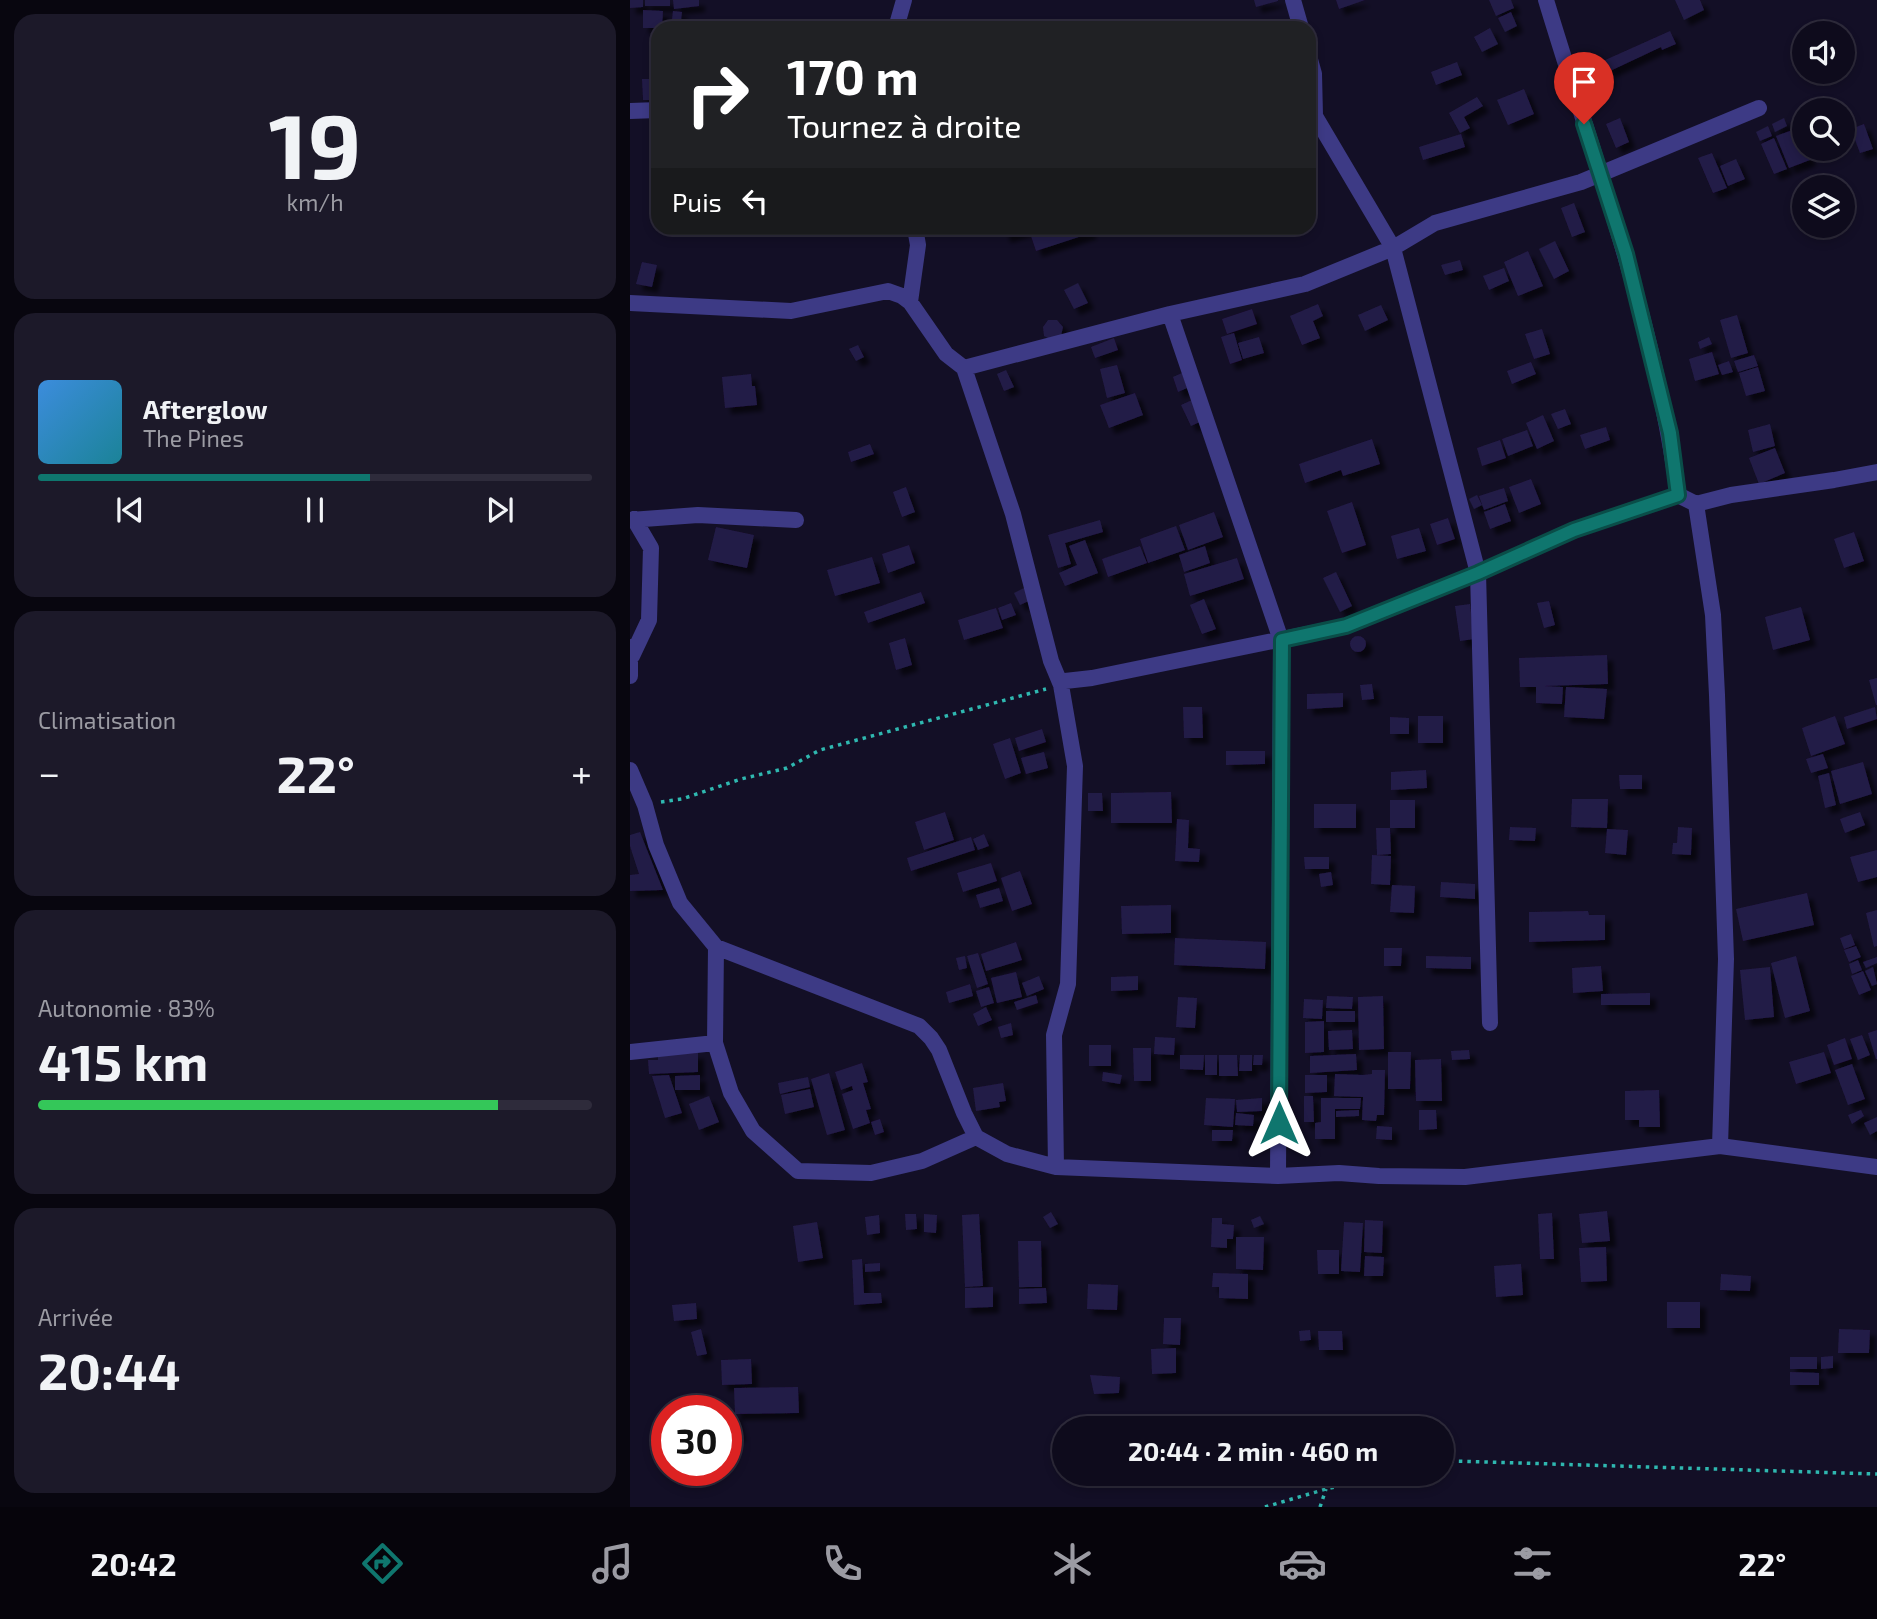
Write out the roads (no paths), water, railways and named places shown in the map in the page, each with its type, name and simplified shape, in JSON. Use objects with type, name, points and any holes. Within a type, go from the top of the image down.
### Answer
[{"type":"street","points":[[898,21],[904,0]]},
{"type":"street","points":[[1293,0],[1299,21]]},
{"type":"street","points":[[1546,0],[1626,254],[1670,433],[1678,495]]},
{"type":"street","points":[[964,368],[1170,314],[1304,284],[1393,248],[1436,223],[1581,182],[1759,108]]},
{"type":"street","points":[[630,111],[651,110]]},
{"type":"street","points":[[1316,119],[1393,248],[1478,573],[1490,1023]]},
{"type":"street","points":[[910,302],[918,245],[916,235]]},
{"type":"street","points":[[630,303],[791,310],[887,291],[910,302],[946,354],[964,368],[1013,514],[1051,661],[1061,685],[1075,766],[1068,984],[1054,1035],[1056,1167]]},
{"type":"street","points":[[1170,314],[1282,640],[1278,1176]]},
{"type":"street","points":[[1061,685],[1065,681],[1092,678],[1346,626],[1478,573],[1574,530],[1678,495],[1696,504],[1731,495],[1877,473]]},
{"type":"street","points":[[1696,504],[1713,615],[1717,695],[1726,959],[1720,1146]]},
{"type":"street","points":[[630,676],[631,650],[649,620],[651,548],[632,520],[698,515],[796,520]]},
{"type":"street","points":[[630,770],[680,903],[716,947],[919,1026],[939,1049],[976,1137],[1007,1154],[1056,1167],[1278,1176],[1339,1173],[1465,1177],[1720,1146],[1877,1167]]},
{"type":"street","points":[[716,947],[715,1043],[731,1093],[753,1131],[798,1171],[871,1173],[922,1161],[976,1137]]},
{"type":"street","points":[[630,1052],[715,1043]]}]
